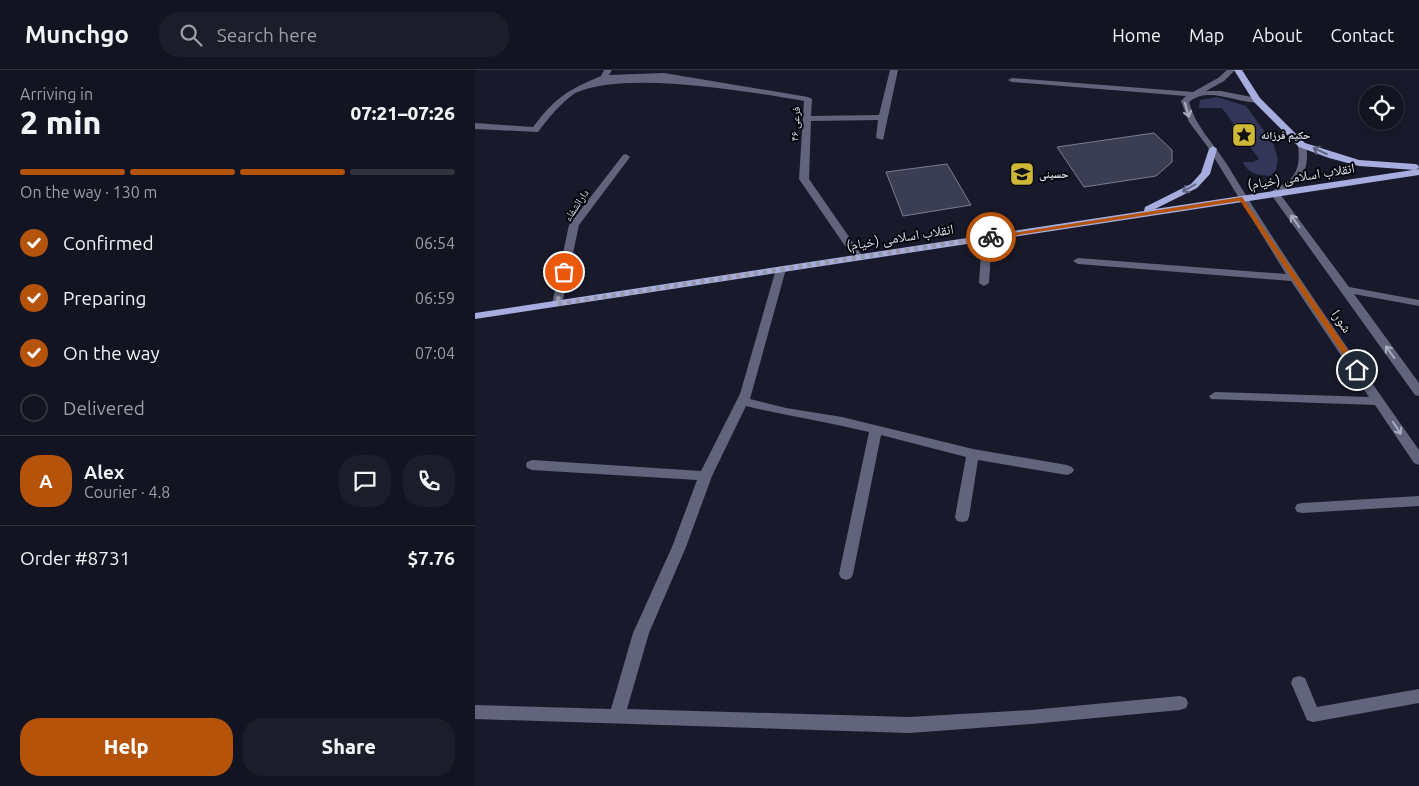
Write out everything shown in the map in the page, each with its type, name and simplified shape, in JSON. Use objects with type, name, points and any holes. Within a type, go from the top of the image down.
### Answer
[{"type":"main road","points":[[1238,70],[1257,100],[1302,145],[1359,163],[1419,168]]},
{"type":"main road","points":[[1137,215],[1194,186],[1205,174],[1213,148]]},
{"type":"main road","name":"انقلاب اسلامی (خیام)","points":[[475,316],[1419,172]]},
{"type":"street","points":[[880,138],[894,70]]},
{"type":"street","points":[[1193,94],[1225,78],[1231,70]]},
{"type":"street","points":[[475,126],[535,130],[552,108],[573,91],[606,74]]},
{"type":"street","name":"فرعی ۴۶","points":[[606,74],[664,75],[808,99],[804,179],[858,257]]},
{"type":"street","points":[[1011,80],[1193,94],[1221,93],[1257,100]]},
{"type":"street","name":"شورا","points":[[1193,94],[1185,101],[1187,113],[1213,148],[1242,198],[1294,278],[1419,460]]},
{"type":"street","points":[[807,119],[883,117]]},
{"type":"street","points":[[1275,193],[1291,186],[1301,173],[1305,159],[1302,145]]},
{"type":"street","name":"دارالشفاء","points":[[557,304],[574,225],[626,157]]},
{"type":"street","name":"شورا","points":[[1275,193],[1419,392]]},
{"type":"street","points":[[984,283],[987,238]]},
{"type":"street","points":[[1078,261],[1294,278]]},
{"type":"street","points":[[617,717],[641,633],[679,548],[705,476],[746,394],[781,269]]},
{"type":"street","points":[[1346,290],[1419,303]]},
{"type":"street","points":[[1215,396],[1378,401]]},
{"type":"street","points":[[742,401],[786,412],[842,421],[973,454],[1067,470]]},
{"type":"street","points":[[846,574],[876,430]]},
{"type":"street","points":[[962,517],[973,454]]},
{"type":"street","points":[[533,465],[705,476]]},
{"type":"street","points":[[1302,508],[1419,501]]},
{"type":"street","points":[[1299,683],[1313,715],[1419,696]]},
{"type":"street","points":[[475,712],[909,725],[1031,717],[1180,703]]},
{"type":"shaded area","name":"حکیم فرزانه","points":[[1217,97],[1246,106],[1273,143],[1278,159],[1276,170],[1270,176],[1254,173],[1245,166],[1243,162],[1253,162],[1259,159],[1222,108],[1199,108],[1200,100]]},
{"type":"building","points":[[1154,133],[1172,150],[1172,162],[1156,176],[1084,187],[1057,147]]},
{"type":"building","points":[[947,164],[971,205],[903,216],[886,172]]},
{"type":"way so far","points":[[564,272],[557,304],[991,237]]},
{"type":"place","name":"حکیم فرزانه","points":[[1244,135]]},
{"type":"place","name":"حسینی","points":[[1022,174]]},
{"type":"route","points":[[991,237],[1242,198],[1357,370]]}]
